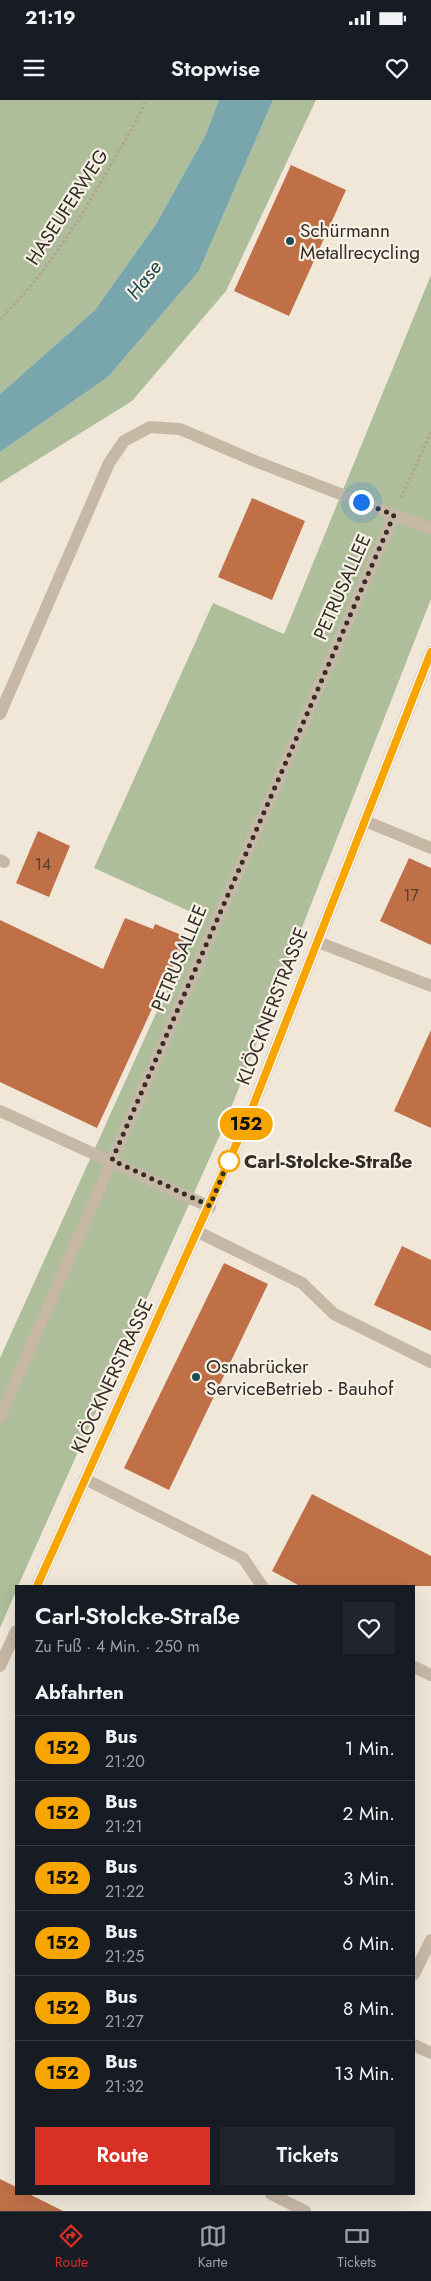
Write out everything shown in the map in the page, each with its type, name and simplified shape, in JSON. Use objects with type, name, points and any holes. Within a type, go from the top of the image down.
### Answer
[{"type":"street","points":[[0,714],[109,463],[124,441],[150,426],[180,429],[255,461],[431,529]]},
{"type":"street","name":"PETRUSALLEE","points":[[0,1417],[394,515]]},
{"type":"street","name":"KLÖCKNERSTRASSE","points":[[36,1585],[210,1206],[249,1116],[431,652]]},
{"type":"street","points":[[365,821],[431,848]]},
{"type":"street","points":[[318,942],[431,986]]},
{"type":"street","points":[[0,1111],[112,1160],[210,1206]]},
{"type":"street","points":[[198,1232],[302,1283],[334,1314],[431,1362]]},
{"type":"street","points":[[85,1479],[243,1558],[261,1585]]},
{"type":"street","points":[[0,1666],[15,1633]]},
{"type":"street","points":[[415,1667],[431,1675]]},
{"type":"street","points":[[415,1972],[431,1940]]},
{"type":"street","points":[[415,2045],[431,2053]]},
{"type":"street","points":[[273,2195],[305,2211]]},
{"type":"path","name":"HASEUFERWEG","points":[[0,320],[25,295],[68,238],[105,177],[146,100]]},
{"type":"path","points":[[394,515],[431,432]]},
{"type":"green space","points":[[0,100],[219,100],[205,136],[156,224],[95,310],[0,394]]},
{"type":"green space","points":[[273,100],[316,100],[226,291],[132,401],[0,483],[0,452],[108,377],[199,271]]},
{"type":"green space","points":[[431,275],[431,599],[224,1126],[18,1585],[15,1585],[15,1593],[0,1628],[0,1358],[200,916],[94,868],[213,603],[284,634]]},
{"type":"water","name":"Hase","points":[[219,100],[273,100],[199,271],[108,377],[0,452],[0,394],[95,310],[156,224],[205,136]]},
{"type":"building","name":"Schürmann Metallrecycling","points":[[291,165],[346,190],[289,316],[234,291]]},
{"type":"building","points":[[252,498],[305,521],[272,600],[218,577]]},
{"type":"building","points":[[38,831],[70,846],[49,897],[16,883]]},
{"type":"building","points":[[409,858],[431,868],[431,945],[380,921]]},
{"type":"building","points":[[125,918],[153,929],[155,924],[186,937],[164,988],[162,987],[97,1128],[0,1082],[0,920],[103,969]]},
{"type":"building","points":[[431,1030],[431,1128],[394,1111]]},
{"type":"building","points":[[402,1246],[431,1260],[431,1331],[374,1305]]},
{"type":"building","name":"Osnabrücker ServiceBetrieb - Bauhof","points":[[224,1263],[268,1284],[169,1490],[124,1468]]},
{"type":"building","points":[[312,1494],[431,1556],[431,1586],[298,1585],[272,1571]]},
{"type":"building","points":[[0,2179],[15,2186],[15,2195],[31,2195],[63,2211],[0,2211]]},
{"type":"bus line","name":"152","points":[[37,1585],[249,1116],[431,652]]},
{"type":"place","name":"Schürmann Metallrecycling","points":[[290,241]]},
{"type":"place","name":"Carl-Stolcke-Straße","points":[[229,1161]]},
{"type":"place","name":"Osnabrücker ServiceBetrieb - Bauhof","points":[[196,1377]]},
{"type":"route","points":[[229,1161],[229,1159],[210,1206],[112,1160],[394,515],[361,502]]}]
